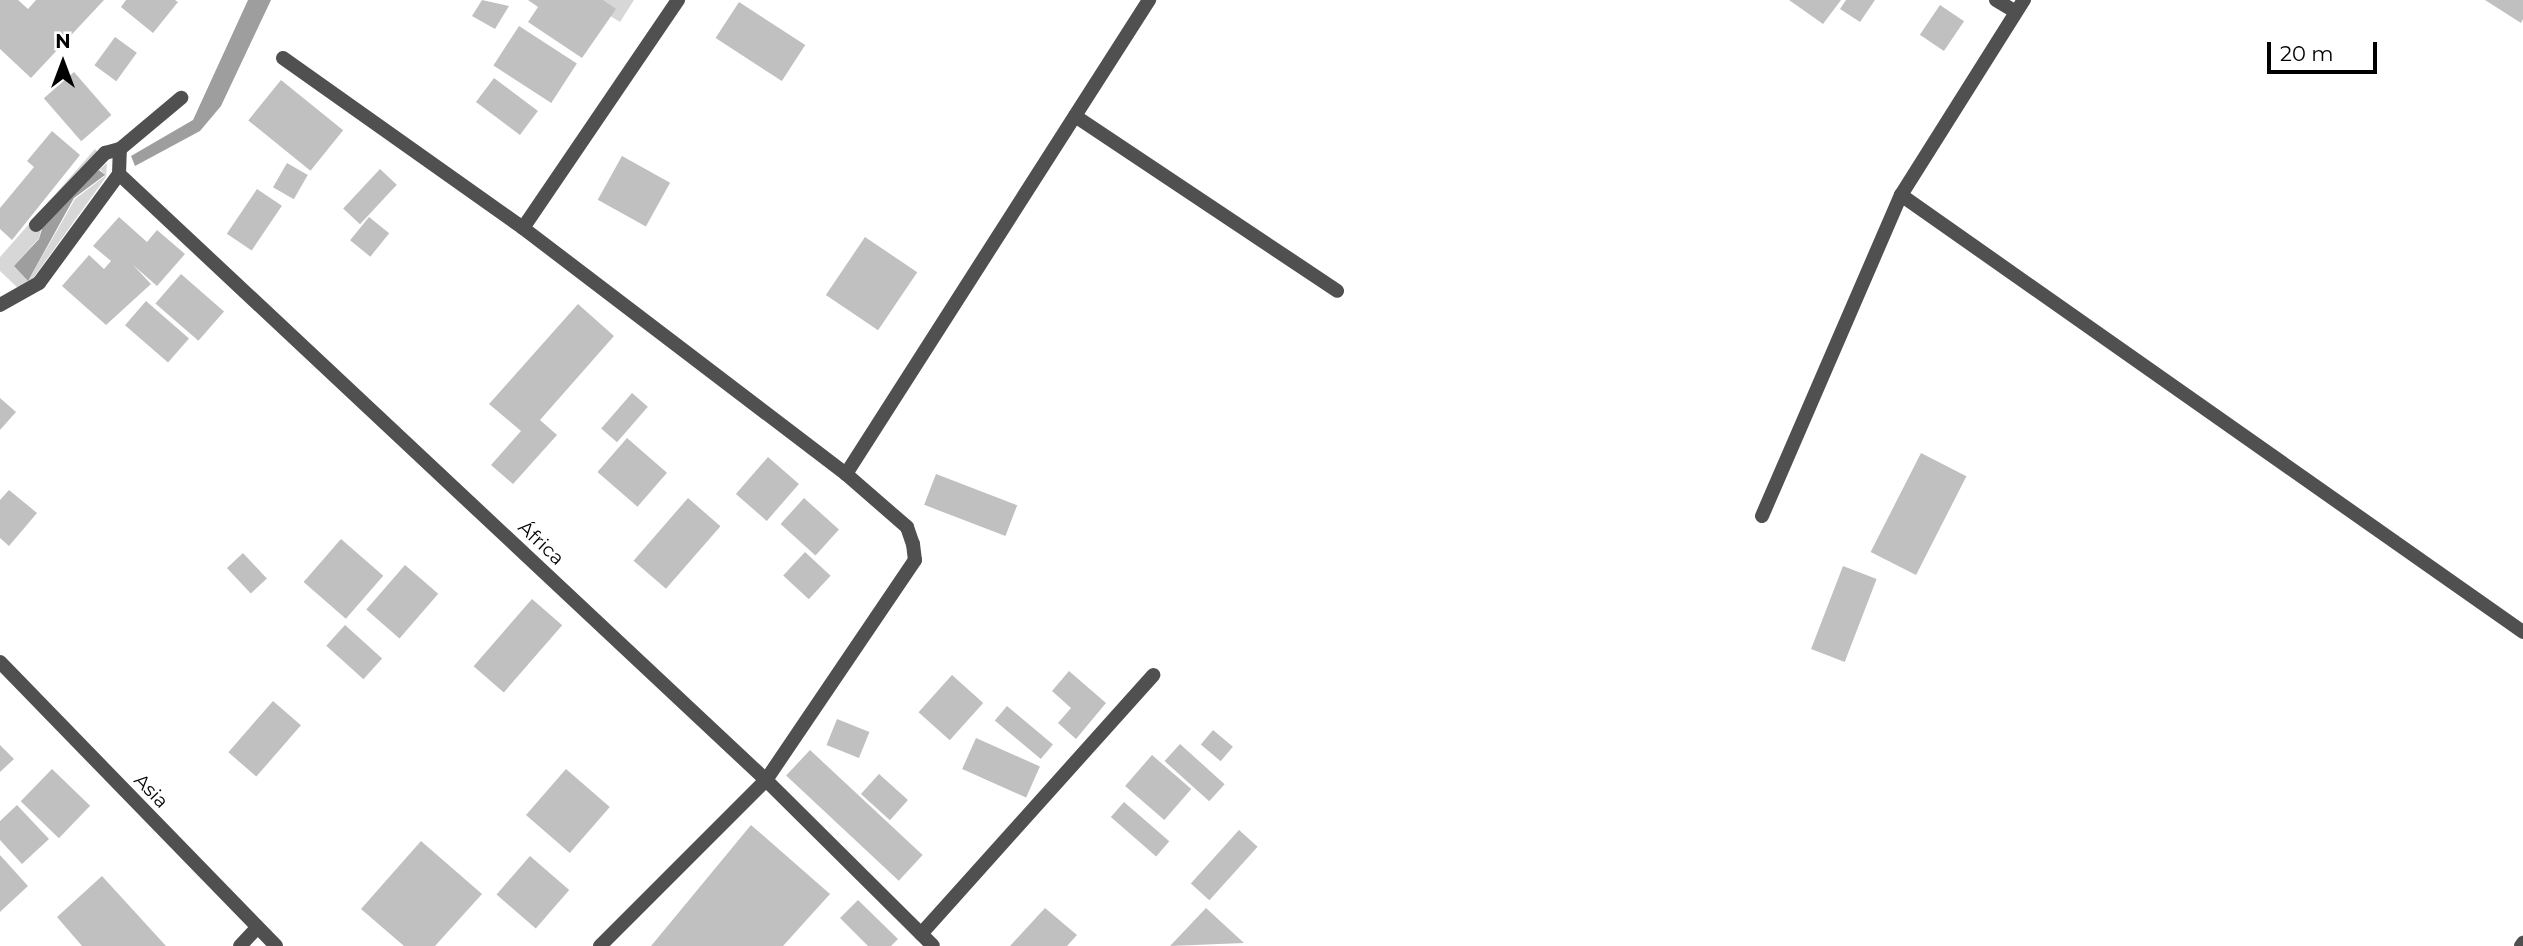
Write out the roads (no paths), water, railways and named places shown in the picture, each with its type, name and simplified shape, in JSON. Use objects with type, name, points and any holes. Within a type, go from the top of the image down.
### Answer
[{"type":"street","points":[[523,228],[678,0]]},
{"type":"street","points":[[846,474],[1149,0]]},
{"type":"street","points":[[1762,516],[1901,195],[2020,6],[1996,0]]},
{"type":"street","points":[[284,58],[523,228],[846,474],[907,527],[915,560],[766,780],[600,946]]},
{"type":"street","points":[[36,225],[105,153],[120,149],[181,98]]},
{"type":"street","points":[[1075,116],[1337,291]]},
{"type":"street","points":[[2,300],[39,283],[118,174],[120,149]]},
{"type":"street","name":"África","points":[[118,174],[766,780],[933,946]]},
{"type":"street","points":[[1901,195],[2523,632]]},
{"type":"street","name":"Asia","points":[[0,662],[276,946]]},
{"type":"street","points":[[920,934],[1153,676]]},
{"type":"street","points":[[240,946],[257,928]]}]
